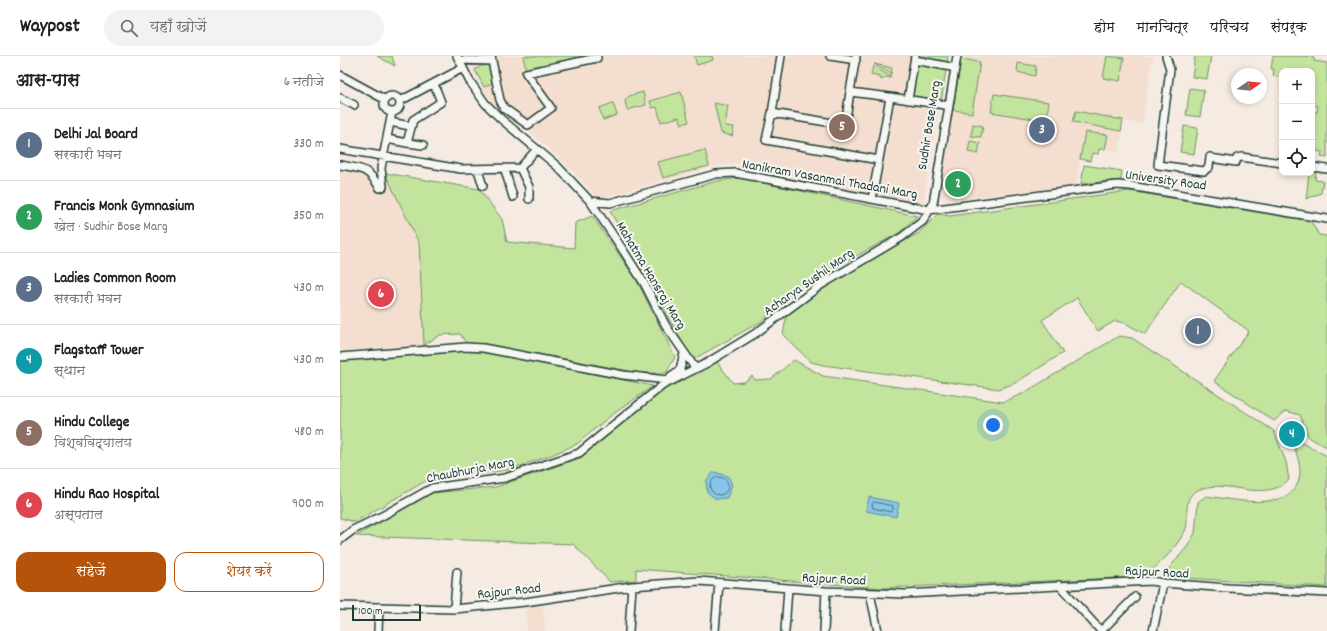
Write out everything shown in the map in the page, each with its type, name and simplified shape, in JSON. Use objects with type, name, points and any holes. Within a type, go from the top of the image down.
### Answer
[{"type":"street","points":[[458,58],[491,58],[500,100],[504,108],[528,125],[551,108],[526,73],[597,58],[596,56]]},
{"type":"street","points":[[781,56],[766,140],[879,160]]},
{"type":"street","points":[[772,113],[845,125],[856,58],[830,56]]},
{"type":"street","name":"Sudhir Bose Marg","points":[[929,210],[953,56]]},
{"type":"street","name":"Sudhir Bose Marg","points":[[929,210],[933,203],[957,56]]},
{"type":"street","points":[[1166,56],[1170,68],[1158,165],[1204,171],[1209,168],[1210,157],[1236,162],[1237,158],[1241,158],[1279,163]]},
{"type":"street","name":"Mahatma Hansraj Marg","points":[[458,58],[485,103],[500,119],[538,149],[573,182],[590,201],[644,283],[666,326],[695,368]]},
{"type":"street","points":[[908,100],[915,58],[951,66]]},
{"type":"street","points":[[400,101],[463,68]]},
{"type":"street","points":[[340,75],[384,99]]},
{"type":"street","points":[[407,143],[410,126],[416,117],[441,102],[434,84]]},
{"type":"street","points":[[850,92],[945,105]]},
{"type":"street","points":[[384,99],[392,95],[400,101]]},
{"type":"street","points":[[872,198],[890,97]]},
{"type":"street","points":[[340,98],[354,105]]},
{"type":"street","points":[[384,99],[384,107],[392,112]]},
{"type":"street","points":[[392,112],[398,110],[400,101]]},
{"type":"street","points":[[340,165],[365,170],[370,174],[380,188],[382,188],[384,184],[381,168],[392,112]]},
{"type":"street","points":[[390,122],[410,126]]},
{"type":"street","points":[[387,138],[423,146]]},
{"type":"street","points":[[340,149],[461,169],[505,170],[520,168],[538,149]]},
{"type":"street","points":[[520,168],[529,187],[529,199]]},
{"type":"street","points":[[1315,168],[1327,170]]},
{"type":"street","points":[[478,170],[483,186]]},
{"type":"street","points":[[505,170],[513,197]]},
{"type":"street","name":"Nanikram Vasanmal Thadani Marg","points":[[610,203],[716,174],[736,173],[929,210]]},
{"type":"street","name":"University Road","points":[[929,210],[1117,186],[1138,187],[1327,219]]},
{"type":"street","points":[[590,201],[610,203]]},
{"type":"street","points":[[601,216],[605,207],[610,203]]},
{"type":"street","name":"Acharya Sushil Marg","points":[[665,382],[695,368],[756,333],[821,285],[902,237],[923,221],[929,210]]},
{"type":"street","points":[[340,357],[475,347],[665,382],[680,370],[684,354]]},
{"type":"street","name":"Chaubhurja Marg","points":[[340,540],[353,530],[432,488],[505,478],[579,453],[665,382]]},
{"type":"street","points":[[454,609],[457,572]]},
{"type":"street","name":"Rajpur Road","points":[[340,606],[454,609],[525,602],[632,586],[699,582],[826,591],[904,594],[1151,580],[1163,583],[1327,592]]},
{"type":"street","points":[[715,631],[719,583]]},
{"type":"street","points":[[1153,631],[1163,583]]},
{"type":"street","points":[[1059,585],[1101,631],[1135,597]]},
{"type":"street","points":[[629,631],[632,586]]},
{"type":"street","points":[[785,631],[788,588]]},
{"type":"street","points":[[824,631],[826,591]]},
{"type":"street","points":[[870,593],[878,631]]},
{"type":"street","points":[[378,607],[378,631]]},
{"type":"shaded area","points":[[465,56],[652,56],[653,58],[659,56],[948,56],[923,204],[740,166],[740,163],[714,166],[598,199],[579,177],[544,144],[496,106],[487,96]]},
{"type":"shaded area","points":[[962,56],[1153,56],[1142,124],[1124,121],[1119,152],[1105,149],[1107,135],[1085,132],[1076,185],[949,201],[942,196],[940,188]]},
{"type":"shaded area","points":[[340,170],[385,173],[419,243],[424,345],[340,351]]},
{"type":"shaded area","points":[[543,602],[545,631],[527,631],[525,605]]},
{"type":"green space","points":[[377,56],[392,56],[395,66]]},
{"type":"green space","points":[[523,56],[593,56],[526,71]]},
{"type":"green space","points":[[694,56],[712,56],[713,60],[697,65]]},
{"type":"green space","points":[[918,56],[948,56],[947,64],[919,60]]},
{"type":"green space","points":[[1107,56],[1124,58],[1120,81],[1103,78]]},
{"type":"green space","points":[[1195,56],[1211,56],[1207,79],[1192,77]]},
{"type":"green space","points":[[1273,56],[1304,56],[1314,58],[1314,61],[1327,63],[1327,158],[1321,157],[1322,152],[1315,151],[1315,112],[1317,112],[1318,106],[1315,106],[1315,68],[1279,68],[1279,77],[1273,76],[1274,69],[1271,69]]},
{"type":"green space","points":[[961,59],[980,62],[972,113],[953,110]]},
{"type":"green space","points":[[1018,63],[1036,66],[1035,76],[1017,72]]},
{"type":"green space","points":[[874,64],[892,68],[891,74]]},
{"type":"green space","points":[[916,64],[946,69],[941,103],[911,98]]},
{"type":"green space","points":[[490,65],[494,82],[484,87],[475,70],[481,66]]},
{"type":"green space","points":[[873,66],[891,77],[886,77],[881,80],[880,77],[871,75]]},
{"type":"green space","points":[[1190,88],[1204,90],[1200,117],[1186,115]]},
{"type":"green space","points":[[643,92],[646,105],[627,110],[625,101],[629,96]]},
{"type":"green space","points":[[681,92],[689,122],[682,124],[679,117],[661,122],[657,107],[652,108],[650,101]]},
{"type":"green space","points":[[994,94],[1049,102],[1046,121],[991,112]]},
{"type":"green space","points":[[613,103],[617,115],[603,120],[599,108]]},
{"type":"green space","points":[[714,103],[728,106],[725,126],[734,127],[732,136],[721,133]]},
{"type":"green space","points":[[1076,111],[1123,120],[1121,131],[1073,122]]},
{"type":"green space","points":[[973,124],[983,126],[981,137],[971,136]]},
{"type":"green space","points":[[1184,126],[1198,128],[1194,154],[1180,152]]},
{"type":"green space","points":[[1085,132],[1108,135],[1105,149],[1099,149],[1098,154],[1092,153],[1090,161],[1080,159]]},
{"type":"green space","points":[[970,141],[980,143],[978,154],[968,152]]},
{"type":"green space","points":[[705,150],[709,166],[663,178],[658,162]]},
{"type":"green space","points":[[1084,165],[1122,171],[1121,180],[1081,184]]},
{"type":"green space","points":[[1316,172],[1315,180],[1323,181],[1321,193],[1306,199],[1309,176],[1315,176]]},
{"type":"green space","points":[[385,173],[479,189],[502,219],[507,242],[574,248],[575,223],[592,216],[636,279],[675,357],[666,373],[640,373],[485,344],[466,343],[460,334],[440,335],[424,345],[419,243]]},
{"type":"green space","points":[[740,178],[917,216],[899,233],[811,280],[762,321],[692,360],[610,211],[717,181]]},
{"type":"green space","points":[[1129,191],[1311,221],[1319,235],[1327,236],[1327,447],[1309,438],[1300,415],[1286,411],[1274,421],[1214,381],[1249,331],[1181,281],[1145,334],[1125,323],[1115,321],[1098,331],[1077,298],[1042,320],[1063,353],[1015,383],[999,389],[823,365],[811,362],[783,335],[787,313],[852,270],[919,233],[938,214],[950,216]]},
{"type":"green space","points":[[1119,336],[1132,338],[1274,431],[1286,462],[1289,480],[1281,486],[1257,491],[1217,486],[1198,490],[1189,498],[1187,509],[1187,526],[1181,538],[1160,563],[1141,577],[882,588],[636,569],[636,580],[610,582],[573,544],[356,536],[432,493],[496,487],[580,458],[665,388],[717,362],[733,383],[744,382],[752,376],[755,380],[771,379],[794,360],[823,376],[1003,402],[1022,394]]},
{"type":"green space","points":[[473,350],[653,386],[609,417],[577,444],[549,456],[509,470],[429,479],[355,522],[340,518],[340,360]]},
{"type":"green space","points":[[1302,443],[1327,456],[1327,587],[1169,577],[1169,568],[1187,547],[1195,533],[1198,502],[1206,496],[1231,500],[1262,501],[1276,500],[1288,495],[1296,486],[1300,473],[1294,446]]},
{"type":"water","points":[[714,472],[728,476],[732,485],[727,498],[716,499],[707,492],[706,481]]},
{"type":"water","points":[[869,497],[899,503],[896,517],[866,511]]},
{"type":"place","name":"Hindu College","points":[[842,127]]},
{"type":"place","name":"Ladies Common Room","points":[[1042,130]]},
{"type":"place","name":"Francis Monk Gymnasium","points":[[958,184]]},
{"type":"place","name":"Hindu Rao Hospital","points":[[381,294]]},
{"type":"place","name":"Delhi Jal Board","points":[[1198,331]]},
{"type":"place","name":"Flagstaff Tower","points":[[1292,434]]}]
